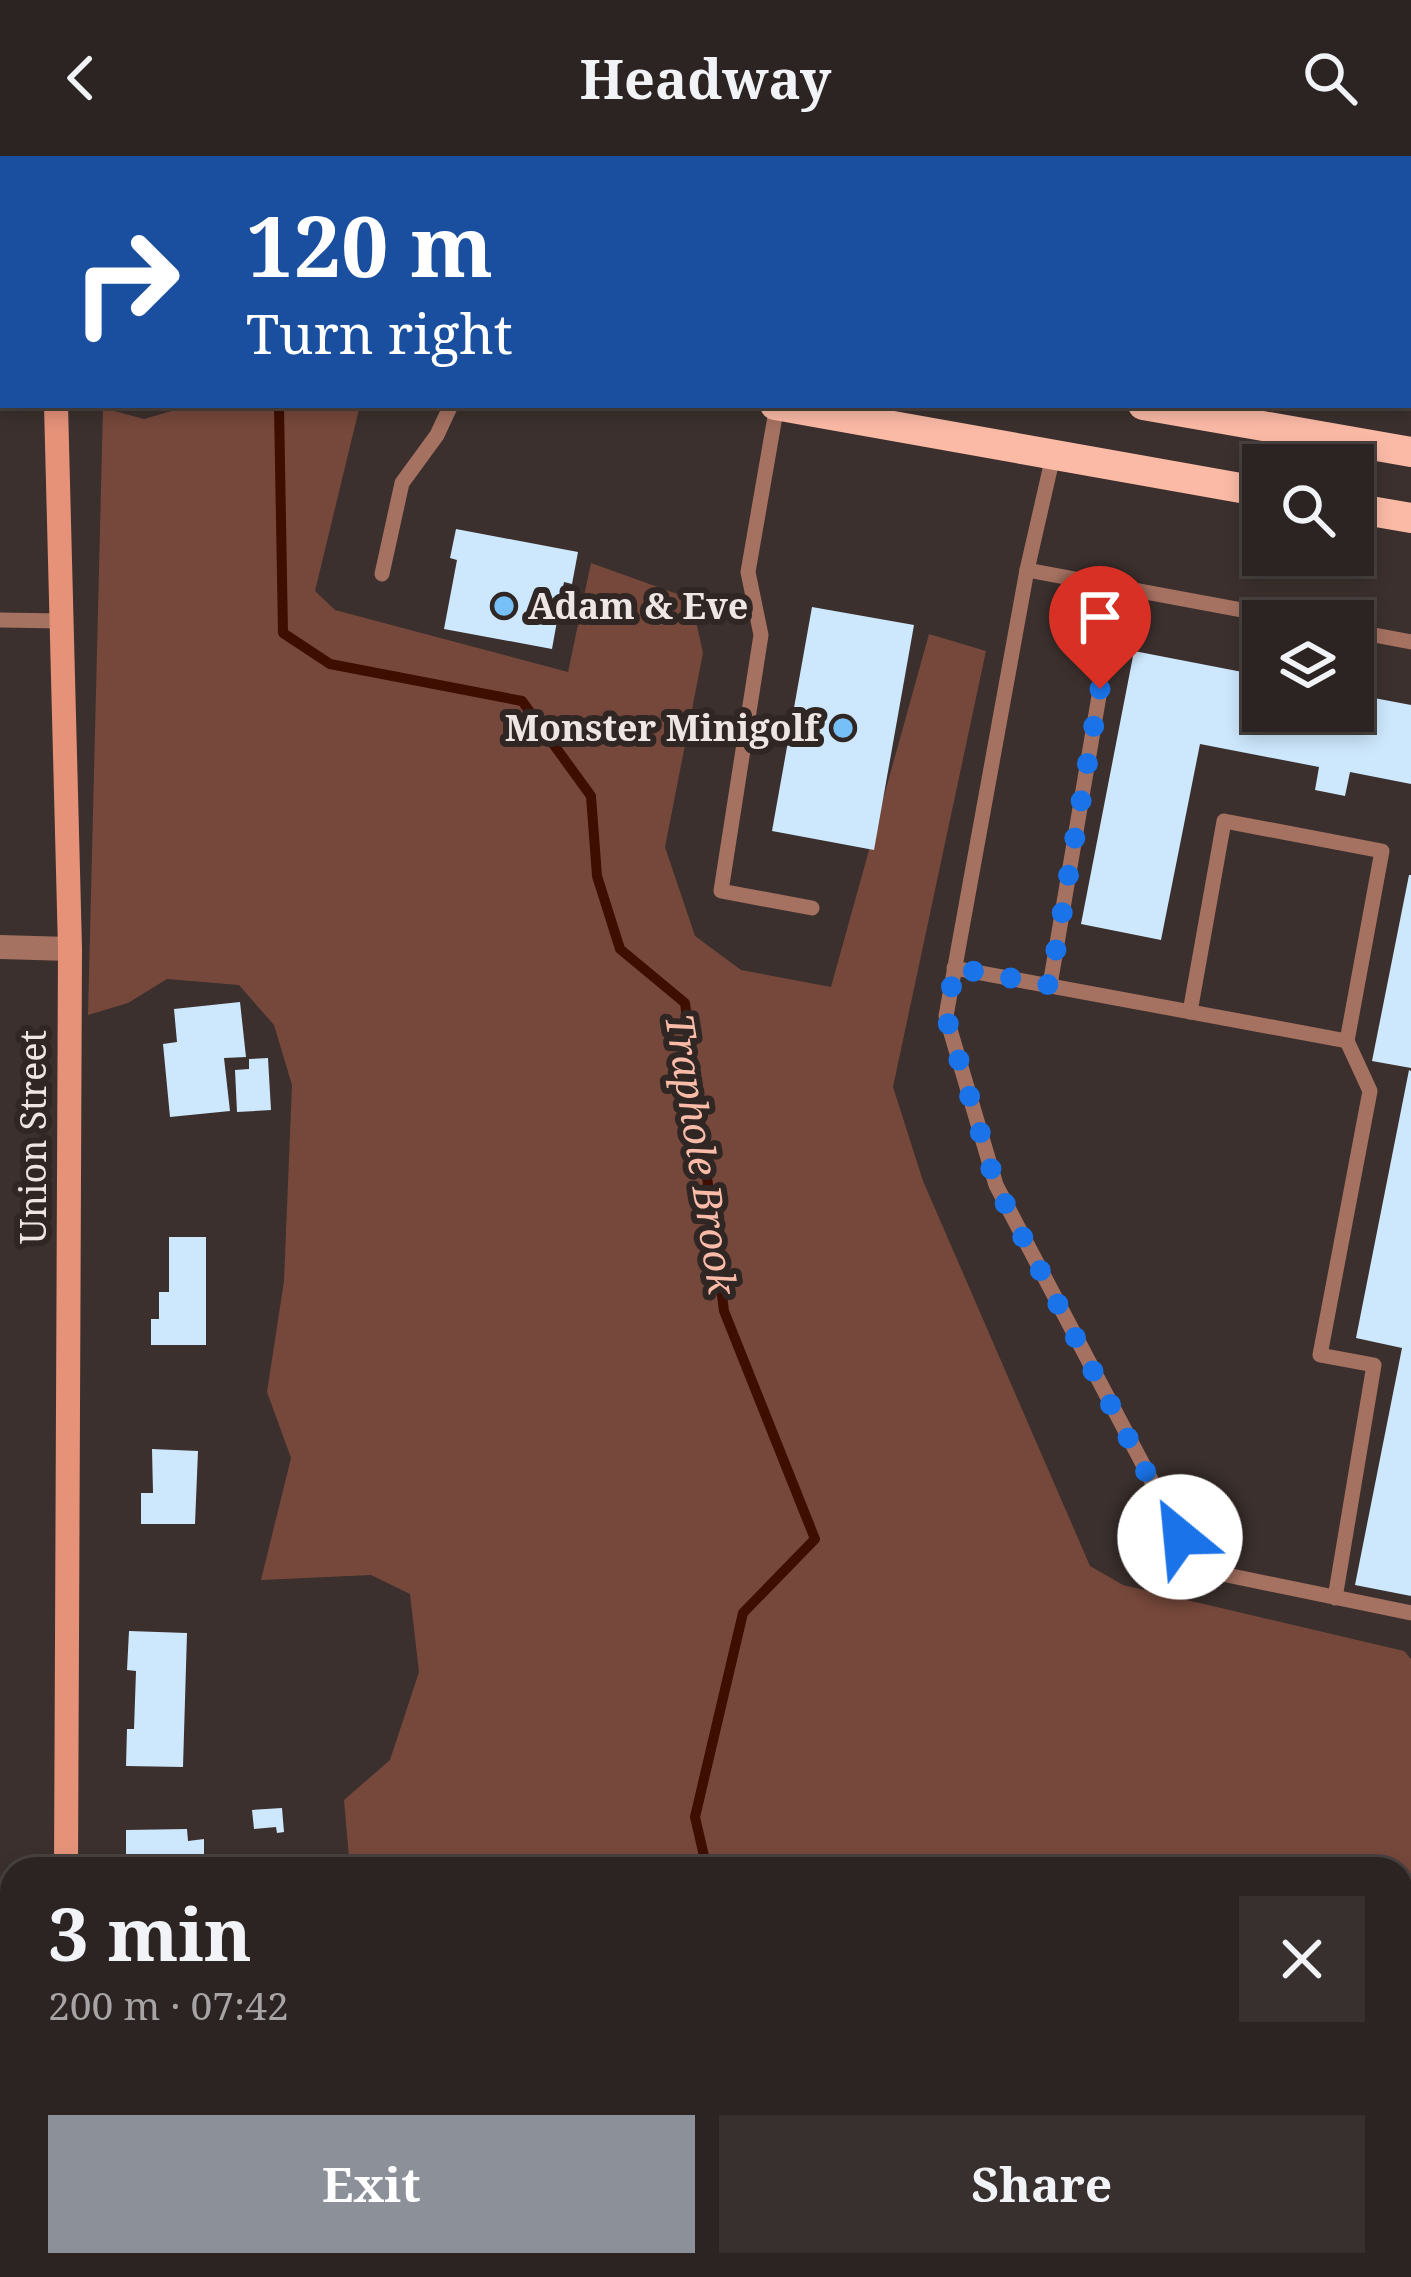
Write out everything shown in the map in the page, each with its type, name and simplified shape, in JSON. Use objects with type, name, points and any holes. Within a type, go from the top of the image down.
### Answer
[{"type":"main road","name":"Union Street","points":[[56,408],[70,949],[66,1857]]},
{"type":"main road","points":[[793,408],[1242,488]]},
{"type":"main road","points":[[1169,408],[1411,452]]},
{"type":"main road","points":[[1374,512],[1411,518]]},
{"type":"street","points":[[0,947],[70,949]]},
{"type":"lane","points":[[382,574],[402,483],[450,408]]},
{"type":"lane","points":[[775,408],[748,572],[761,634],[721,891],[812,908]]},
{"type":"lane","points":[[1053,455],[1027,570],[946,1016],[996,1186],[1198,1569],[1411,1613]]},
{"type":"lane","points":[[1027,570],[1242,610]]},
{"type":"lane","points":[[0,620],[61,621]]},
{"type":"lane","points":[[1374,635],[1411,642]]},
{"type":"lane","points":[[1050,985],[1100,689]]},
{"type":"lane","points":[[1190,1012],[1225,821],[1382,851],[1347,1041],[1370,1091],[1320,1355],[1374,1364],[1335,1598]]},
{"type":"lane","points":[[955,968],[1347,1041]]},
{"type":"shaded area","points":[[103,408],[144,419],[182,408],[359,408],[315,591],[335,610],[568,672],[591,563],[691,599],[703,653],[665,847],[695,936],[741,970],[831,987],[929,634],[986,651],[893,1087],[923,1181],[1090,1566],[1123,1585],[1404,1651],[1411,1659],[1411,1857],[349,1857],[344,1800],[390,1760],[419,1672],[410,1594],[371,1575],[261,1580],[291,1458],[267,1392],[284,1281],[292,1085],[274,1025],[239,985],[167,979],[128,1003],[88,1015]]},
{"type":"building","name":"Adam & Eve","points":[[456,529],[578,552],[572,584],[564,582],[552,649],[444,629],[457,560],[450,558]]},
{"type":"building","name":"Monster Minigolf","points":[[812,607],[914,625],[874,850],[772,831]]},
{"type":"building","points":[[1134,651],[1242,672],[1242,732],[1374,732],[1374,698],[1411,705],[1411,784],[1350,772],[1345,796],[1315,790],[1319,767],[1200,744],[1161,940],[1081,924]]},
{"type":"building","points":[[1411,875],[1411,1068],[1372,1061]]},
{"type":"building","points":[[240,1002],[246,1057],[224,1058],[230,1111],[170,1117],[163,1044],[177,1042],[174,1009]]},
{"type":"building","points":[[268,1058],[271,1110],[237,1112],[235,1070],[249,1069],[249,1059]]},
{"type":"building","points":[[1409,1070],[1411,1596],[1355,1585],[1402,1348],[1356,1338]]},
{"type":"building","points":[[169,1237],[206,1237],[206,1345],[151,1345],[151,1319],[159,1319],[159,1292],[169,1292]]},
{"type":"building","points":[[152,1449],[198,1451],[195,1524],[141,1524],[141,1493],[153,1493]]},
{"type":"building","points":[[129,1631],[187,1633],[183,1767],[126,1766],[127,1729],[134,1729],[136,1671],[127,1670]]},
{"type":"building","points":[[282,1808],[284,1832],[277,1833],[276,1827],[254,1829],[252,1810]]},
{"type":"building","points":[[187,1829],[188,1841],[204,1839],[204,1857],[126,1857],[126,1830]]},
{"type":"waterway","name":"Traphole Brook","points":[[279,408],[283,633],[330,664],[522,701],[591,796],[597,876],[620,949],[685,1003],[724,1311],[815,1539],[743,1613],[695,1817],[704,1857]]},
{"type":"place","name":"Adam & Eve","points":[[504,606]]},
{"type":"place","name":"Monster Minigolf","points":[[843,728]]},
{"type":"route","points":[[1100,689],[1050,985],[955,968],[946,1016],[996,1186],[1180,1537]]}]
